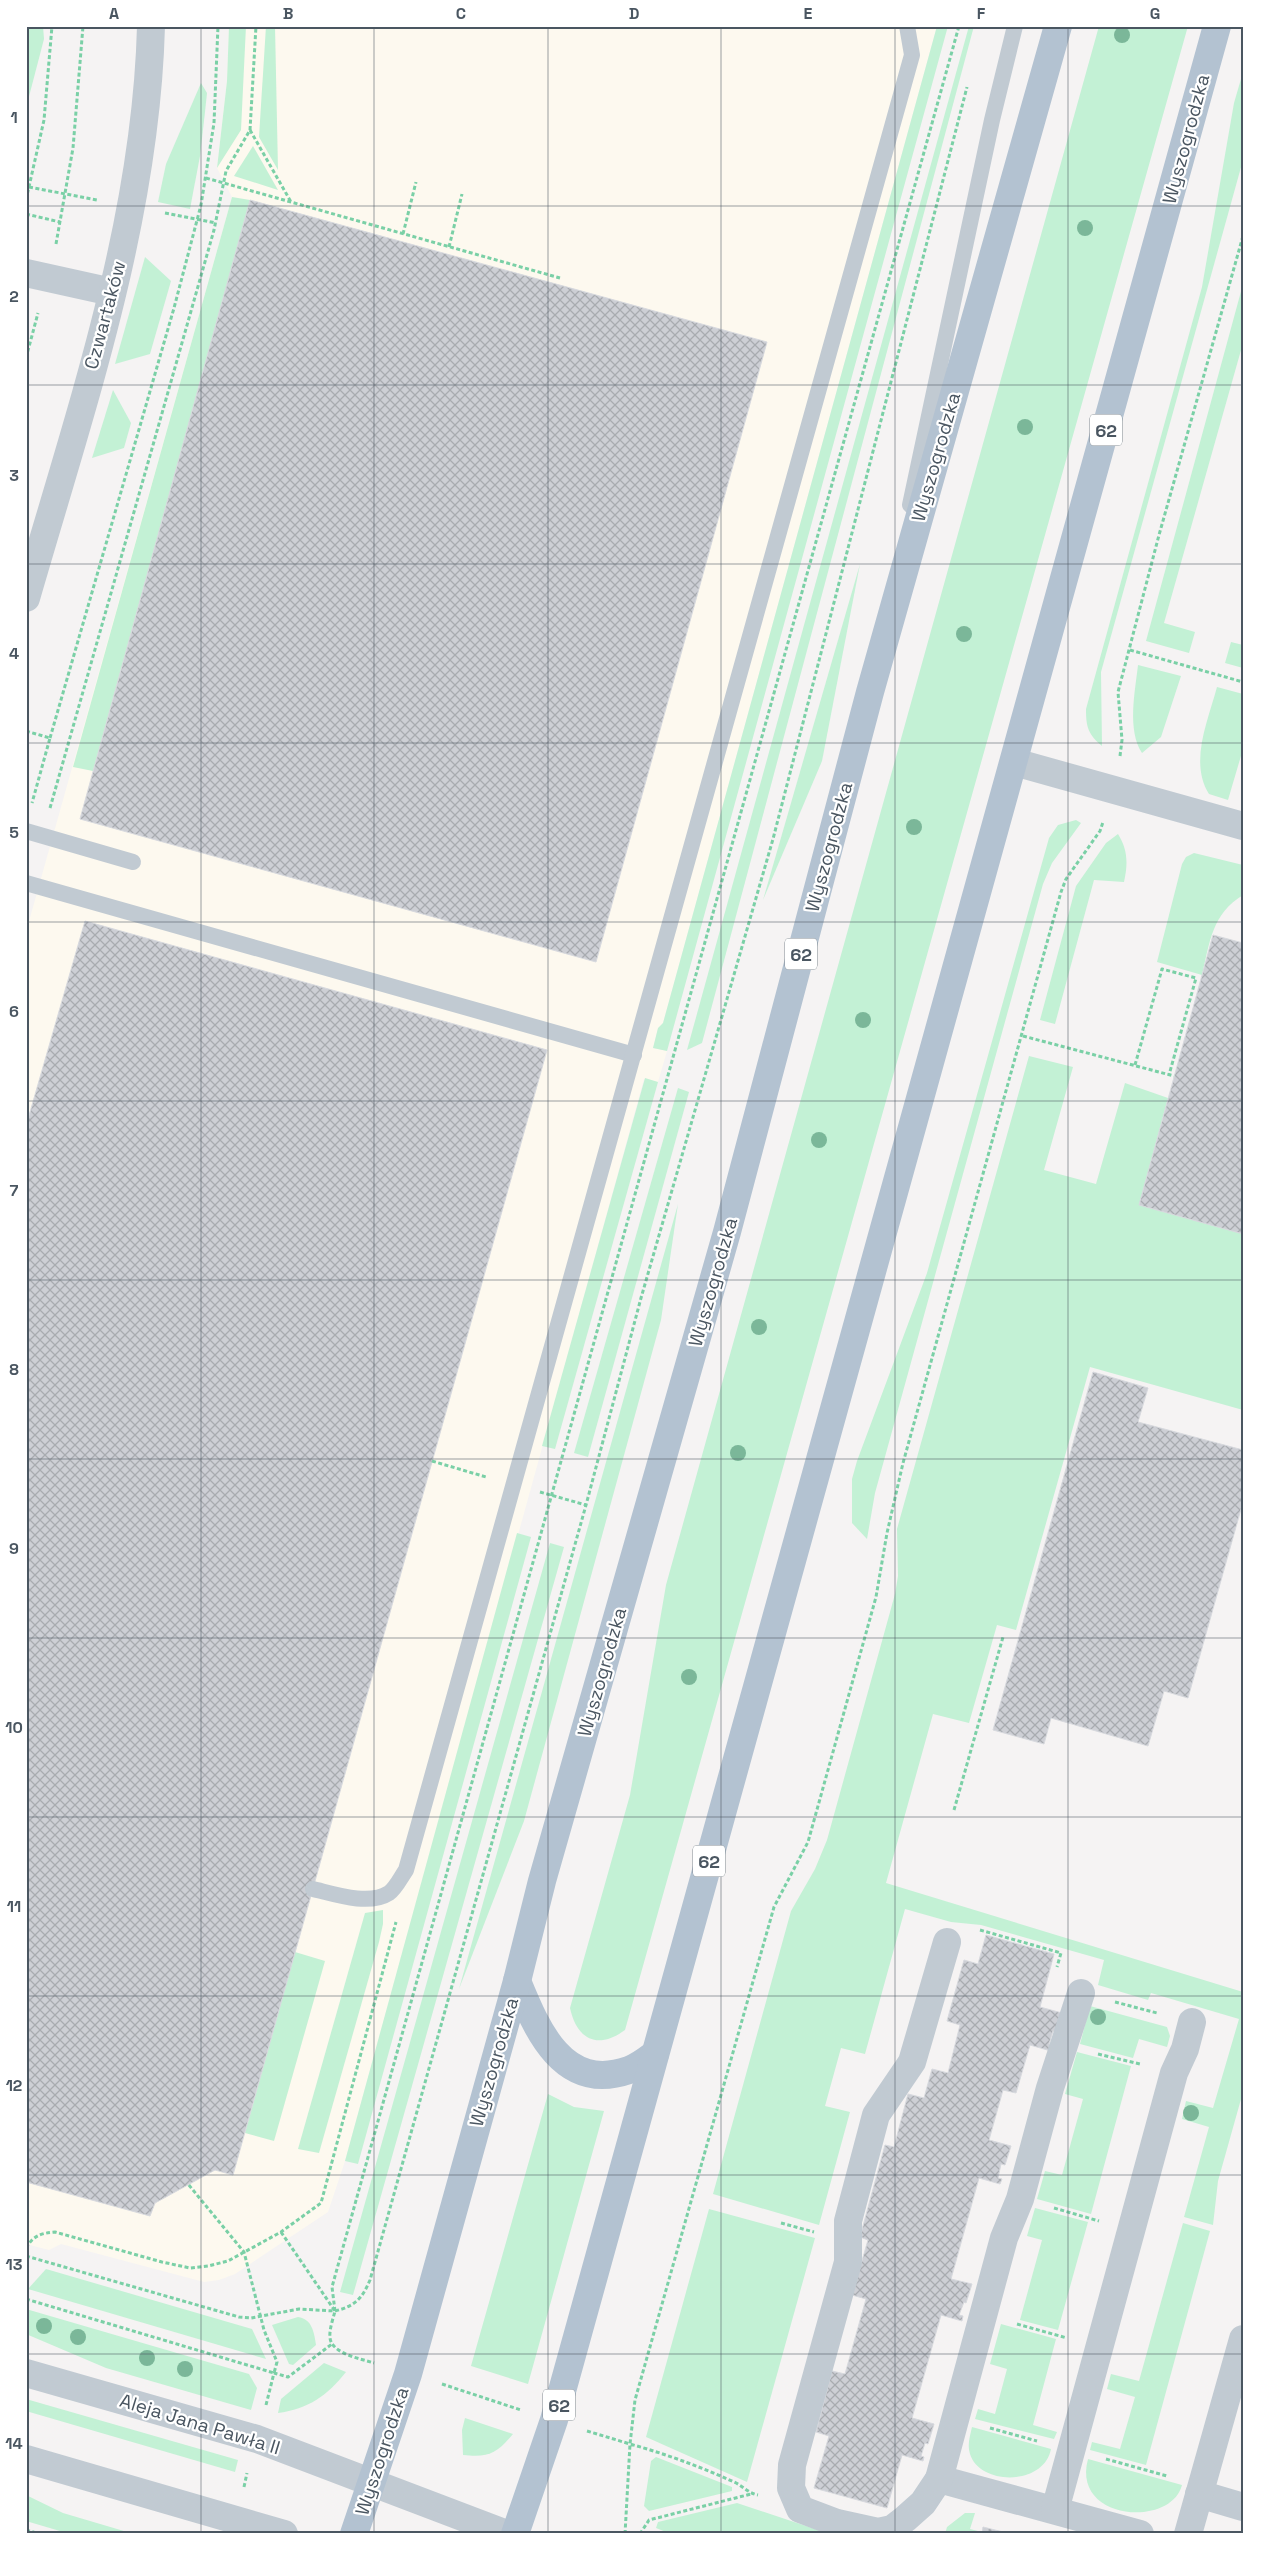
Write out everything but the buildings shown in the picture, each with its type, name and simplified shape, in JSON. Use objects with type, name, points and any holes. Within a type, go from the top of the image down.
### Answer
[{"type":"main road","name":"Wyszogrodzka","points":[[354,2534],[408,2374],[517,1981],[545,1871],[727,1232],[870,692],[1058,26]]},
{"type":"main road","name":"Wyszogrodzka","points":[[515,2534],[554,2420],[1217,26]]},
{"type":"main road","points":[[517,1981],[532,2019],[547,2044],[561,2060],[576,2069],[593,2074],[615,2074],[631,2070],[655,2054]]},
{"type":"street","name":"Czwartaków","points":[[26,598],[112,292],[137,178],[146,116],[151,26]]},
{"type":"street","points":[[37,275],[112,292]]},
{"type":"street","points":[[1014,762],[1243,826]]},
{"type":"street","points":[[946,1942],[912,2062],[876,2115],[848,2221],[848,2262],[792,2465],[790,2488],[800,2509],[807,2513],[865,2531],[878,2532],[892,2529],[923,2503],[939,2479],[1004,2238],[1020,2199],[1050,2088],[1081,1993]]},
{"type":"street","points":[[1055,2510],[1174,2073],[1185,2049],[1192,2022]]},
{"type":"street","points":[[1188,2534],[1243,2339]]},
{"type":"street","name":"Aleja Jana Pawła II","points":[[26,2373],[257,2440],[372,2481],[507,2534]]},
{"type":"street","points":[[26,2460],[284,2534]]},
{"type":"street","points":[[939,2479],[1140,2534]]},
{"type":"street","points":[[1199,2494],[1243,2507]]},
{"type":"lane","points":[[313,1889],[351,1898],[369,1898],[390,1892],[406,1870],[912,55],[906,26]]},
{"type":"lane","points":[[870,692],[990,130],[1015,26]]},
{"type":"lane","points":[[26,830],[133,862]]},
{"type":"lane","points":[[26,883],[634,1055]]},
{"type":"path","points":[[26,200],[44,120],[52,26]]},
{"type":"path","points":[[26,358],[37,275],[60,222],[73,148],[83,26]]},
{"type":"path","points":[[31,806],[192,244],[206,178],[214,123],[218,26]]},
{"type":"path","points":[[42,835],[212,240],[226,171],[250,130],[256,26]]},
{"type":"path","points":[[281,2232],[335,2311],[350,2308],[362,2298],[370,2280],[586,1505],[641,1298],[773,839],[967,85]]},
{"type":"path","points":[[250,130],[291,202]]},
{"type":"path","points":[[206,178],[560,278]]},
{"type":"path","points":[[404,234],[416,182]]},
{"type":"path","points":[[449,247],[462,194]]},
{"type":"path","points":[[26,214],[60,222]]},
{"type":"path","points":[[887,1533],[903,1463],[1023,1036],[1061,892],[1066,879],[1100,831],[1112,788],[1122,747],[1118,692],[1243,236]]},
{"type":"path","points":[[1130,650],[1243,682]]},
{"type":"path","points":[[26,731],[50,738]]},
{"type":"path","points":[[1135,1065],[1162,969],[1196,978],[1169,1075]]},
{"type":"path","points":[[1023,1036],[1174,1076]]},
{"type":"path","points":[[432,1461],[475,1474]]},
{"type":"path","points":[[954,1810],[1003,1637]]},
{"type":"path","points":[[26,2248],[40,2233],[55,2232],[190,2268],[208,2266],[228,2261],[281,2232],[321,2203],[401,1904],[390,1892]]},
{"type":"path","points":[[1065,2045],[1174,2073]]},
{"type":"path","points":[[26,2299],[274,2373],[277,2362],[264,2330],[244,2252],[188,2184]]},
{"type":"path","points":[[1020,2199],[1130,2230]]},
{"type":"path","points":[[781,2222],[817,2233]]},
{"type":"path","points":[[983,2314],[1099,2347]]},
{"type":"path","points":[[625,2534],[630,2444]]},
{"type":"path","points":[[640,2534],[649,2520],[751,2494]]},
{"type":"path","points":[[26,2530],[40,2534]]},
{"type":"shaded area","points":[[229,26],[937,26],[663,1023],[658,1028],[653,1048],[667,1051],[658,1082],[644,1079],[345,2161],[328,2212],[235,2274],[219,2280],[204,2282],[61,2244],[49,2250],[26,2244],[26,932],[232,197],[217,168],[227,81]]},
{"type":"green space","points":[[26,26],[43,26],[44,39],[26,108]]},
{"type":"green space","points":[[229,26],[246,26],[241,130],[217,168],[227,81]]},
{"type":"green space","points":[[266,26],[275,26],[278,170],[259,137]]},
{"type":"green space","points":[[937,26],[948,26],[667,1051],[653,1048],[658,1028],[663,1023]]},
{"type":"green space","points":[[969,26],[974,26],[702,1043],[687,1050]]},
{"type":"green space","points":[[1099,26],[1188,26],[625,2030],[606,2040],[590,2038],[578,2028],[570,2008],[630,1795],[666,1585]]},
{"type":"green space","points":[[1243,72],[1243,160],[1101,672],[1102,746],[1089,730],[1086,709],[1202,287],[1234,103]]},
{"type":"green space","points":[[201,83],[207,93],[200,156],[190,209],[158,202],[166,164]]},
{"type":"green space","points":[[253,146],[278,190],[234,176]]},
{"type":"green space","points":[[232,197],[250,200],[93,771],[73,767]]},
{"type":"green space","points":[[145,257],[171,281],[150,354],[115,364]]},
{"type":"green space","points":[[1243,284],[1243,343],[1164,623],[1195,632],[1189,653],[1146,641]]},
{"type":"green space","points":[[113,390],[131,423],[124,448],[92,458]]},
{"type":"green space","points":[[860,564],[822,761],[763,900]]},
{"type":"green space","points":[[1231,642],[1243,645],[1243,668],[1225,663]]},
{"type":"green space","points":[[1138,665],[1181,676],[1161,737],[1142,753],[1137,744],[1133,722]]},
{"type":"green space","points":[[1217,687],[1243,694],[1243,749],[1228,800],[1209,794],[1203,782],[1201,769],[1202,741]]},
{"type":"green space","points":[[1076,820],[1081,823],[1052,863],[1043,884],[875,1493],[867,1539],[852,1523],[852,1479],[857,1461],[927,1273],[1049,838],[1058,825]]},
{"type":"green space","points":[[1118,834],[1124,846],[1126,857],[1124,882],[1094,880],[1055,1024],[1040,1020],[1076,886],[1106,843]]},
{"type":"green space","points":[[1194,853],[1243,865],[1243,895],[1225,911],[1214,929],[1202,975],[1157,962],[1182,864],[1186,857]]},
{"type":"green space","points":[[1029,1056],[1073,1067],[1044,1170],[1096,1184],[1125,1083],[1168,1098],[1139,1205],[1243,1234],[1243,1410],[1090,1367],[1016,1630],[997,1625],[969,1723],[933,1714],[886,1883],[1243,1992],[1243,2092],[1218,2181],[1213,2225],[1184,2217],[1209,2127],[1182,2119],[1186,2101],[1213,2108],[1239,2019],[1151,1993],[1148,2000],[1098,1985],[1104,1960],[981,1925],[951,1922],[905,1909],[865,2054],[841,2048],[825,2106],[850,2112],[819,2225],[713,2194],[791,1911],[815,1869],[827,1840],[895,1594],[898,1576],[897,1529]]},
{"type":"green space","points":[[645,1078],[658,1082],[555,1449],[542,1446]]},
{"type":"green space","points":[[678,1088],[689,1092],[588,1457],[574,1453]]},
{"type":"green space","points":[[678,1204],[661,1320],[524,1821],[459,1989]]},
{"type":"green space","points":[[517,1533],[531,1537],[358,2164],[345,2161]]},
{"type":"green space","points":[[550,1543],[564,1547],[353,2295],[340,2292]]},
{"type":"green space","points":[[383,1910],[383,1924],[379,1942],[319,2153],[298,2149],[365,1913]]},
{"type":"green space","points":[[295,1952],[325,1961],[274,2141],[245,2133]]},
{"type":"green space","points":[[1090,2006],[1167,2027],[1170,2036],[1167,2047],[1139,2039],[1133,2058],[1080,2044]]},
{"type":"green space","points":[[1077,2052],[1131,2066],[1091,2214],[1037,2199],[1045,2171],[1062,2175],[1083,2099],[1065,2094]]},
{"type":"green space","points":[[548,2094],[574,2107],[604,2111],[528,2384],[471,2366]]},
{"type":"green space","points":[[1035,2208],[1088,2222],[1058,2330],[1020,2320],[1042,2240],[1027,2236]]},
{"type":"green space","points":[[709,2209],[815,2238],[747,2482],[646,2437]]},
{"type":"green space","points":[[1183,2223],[1210,2231],[1146,2465],[1090,2450],[1092,2442],[1120,2449],[1135,2397],[1107,2389],[1111,2374],[1139,2381]]},
{"type":"green space","points":[[46,2269],[252,2329],[266,2359],[28,2289]]},
{"type":"green space","points":[[26,2309],[249,2374],[257,2388],[251,2410],[106,2368],[26,2334]]},
{"type":"green space","points":[[298,2317],[303,2318],[309,2323],[316,2345],[293,2365],[289,2364],[272,2325]]},
{"type":"green space","points":[[1001,2324],[1056,2339],[1033,2425],[1057,2432],[1054,2439],[975,2419],[978,2409],[995,2414],[1007,2369],[990,2364]]},
{"type":"green space","points":[[324,2363],[346,2372],[332,2388],[308,2405],[278,2413],[281,2399]]},
{"type":"green space","points":[[26,2399],[238,2460],[235,2472],[26,2411]]},
{"type":"green space","points":[[465,2418],[513,2434],[502,2446],[492,2453],[480,2456],[463,2455],[462,2430]]},
{"type":"green space","points":[[972,2427],[1051,2449],[1046,2461],[1037,2470],[1025,2475],[1012,2477],[998,2476],[986,2472],[976,2464],[970,2454],[969,2444]]},
{"type":"green space","points":[[656,2457],[732,2487],[732,2491],[649,2511],[644,2506],[651,2461]]},
{"type":"green space","points":[[1088,2459],[1182,2485],[1174,2499],[1160,2508],[1143,2512],[1124,2511],[1107,2506],[1094,2495],[1087,2480]]},
{"type":"green space","points":[[26,2495],[63,2513],[134,2534],[70,2534],[26,2521]]},
{"type":"green space","points":[[737,2503],[828,2534],[671,2534],[656,2528],[658,2522]]},
{"type":"green space","points":[[965,2513],[975,2513],[970,2529],[982,2532],[982,2534],[945,2534],[947,2527]]}]
